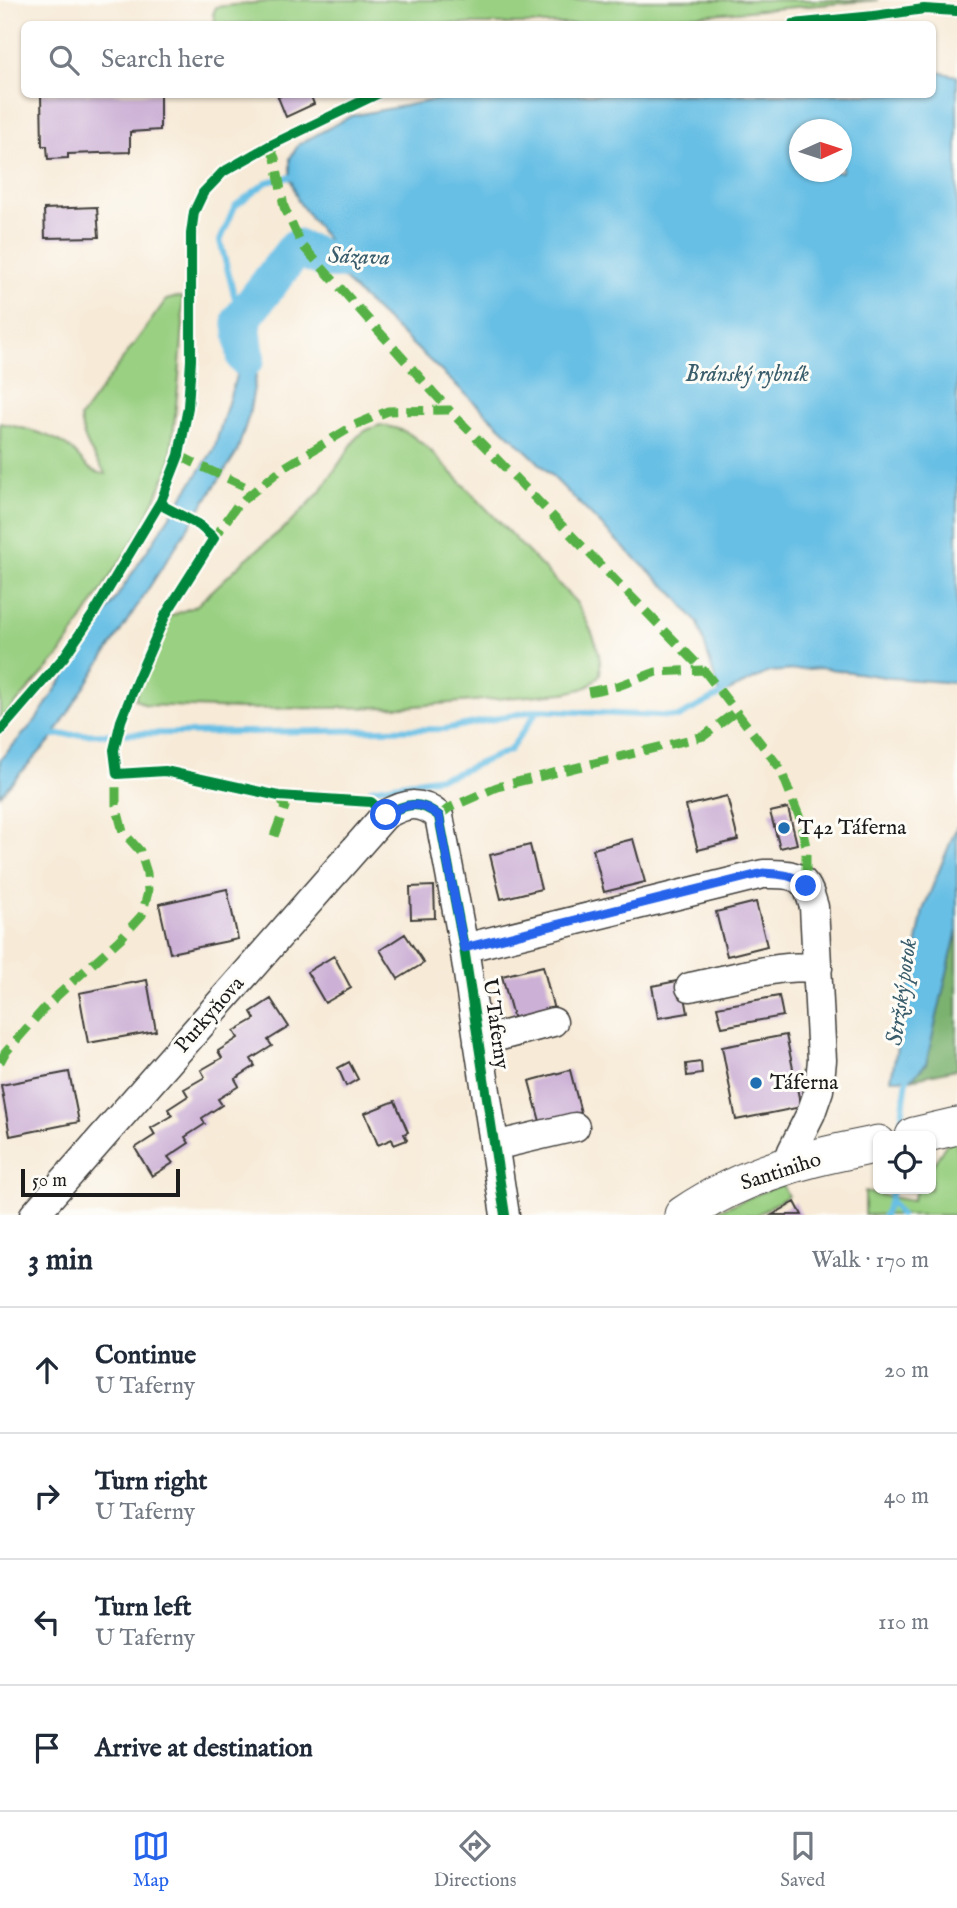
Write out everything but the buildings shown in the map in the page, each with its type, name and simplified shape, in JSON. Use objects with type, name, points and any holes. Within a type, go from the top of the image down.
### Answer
[{"type":"main road","name":"Santiniho","points":[[691,1210],[735,1186],[788,1166],[872,1146]]},
{"type":"street","name":"U Taferny","points":[[386,815],[398,807],[420,805],[430,808],[439,816],[464,948],[505,1215]]},
{"type":"street","name":"Purkyňova","points":[[34,1215],[386,815]]},
{"type":"street","points":[[464,948],[763,873],[787,874],[799,880],[806,886],[814,907],[822,1060],[819,1090],[788,1166]]},
{"type":"street","points":[[690,987],[773,970],[818,968]]},
{"type":"street","points":[[478,1042],[553,1022]]},
{"type":"street","points":[[494,1146],[575,1127]]},
{"type":"green space","points":[[283,0],[878,0],[630,21],[215,21],[213,14],[216,7]]},
{"type":"green space","points":[[182,297],[183,326],[170,465],[143,526],[59,656],[0,721],[0,423],[52,438],[72,450],[88,467],[106,474],[86,442],[80,418],[166,300]]},
{"type":"green space","points":[[380,425],[408,433],[431,451],[576,602],[597,646],[600,674],[596,679],[584,688],[563,693],[405,707],[239,709],[146,705],[135,699],[146,660],[170,616],[196,606],[291,522],[320,492],[357,437]]},
{"type":"green space","points":[[957,930],[957,1069],[911,1079],[926,1064]]},
{"type":"green space","points":[[957,1138],[957,1215],[865,1215],[865,1192],[912,1201],[915,1194],[936,1194],[936,1160],[947,1143]]},
{"type":"green space","points":[[782,1184],[788,1196],[756,1215],[721,1215],[719,1210]]},
{"type":"water","name":"Bránský rybník","points":[[936,72],[957,76],[957,683],[891,678],[823,668],[769,672],[720,695],[698,623],[672,592],[351,287],[328,260],[329,242],[298,201],[290,177],[290,158],[299,144],[351,116],[444,98],[936,98]]},
{"type":"water","points":[[244,300],[255,324],[256,377],[249,415],[237,452],[51,740],[0,795],[0,760],[35,721],[214,449],[237,373],[230,322],[232,312]]},
{"type":"water","points":[[957,826],[957,930],[926,1064],[911,1079],[891,1079],[923,910]]},
{"type":"waterway","points":[[239,314],[220,241],[235,206],[267,182],[290,177],[298,180]]},
{"type":"waterway","name":"Sázava","points":[[246,358],[241,320],[296,248],[328,260],[380,259]]},
{"type":"waterway","points":[[46,735],[445,729],[538,710],[678,717],[720,695],[726,689]]},
{"type":"waterway","points":[[371,789],[452,775],[510,750],[538,710]]},
{"type":"waterway","name":"Stržský potok","points":[[900,1131],[908,1072]]},
{"type":"waterway","name":"Stržský potok","points":[[884,1215],[891,1194]]},
{"type":"waterway","points":[[890,1201],[900,1215]]},
{"type":"marked path","points":[[269,146],[275,158],[284,207],[302,245],[449,410]]},
{"type":"marked path","points":[[211,543],[238,504],[283,468],[355,425],[388,411],[449,410],[706,673],[780,768],[799,816],[806,846],[806,886]]},
{"type":"marked path","points":[[179,455],[254,491]]},
{"type":"marked path","points":[[588,692],[618,686],[656,672],[703,670]]},
{"type":"marked path","points":[[439,816],[449,808],[497,787],[704,736],[735,712]]},
{"type":"marked path","points":[[0,1062],[48,1004],[121,938],[142,915],[148,892],[147,873],[140,851],[123,832],[116,805],[116,768]]},
{"type":"marked path","points":[[274,836],[285,807],[279,796]]},
{"type":"cycle path","points":[[823,21],[924,9],[957,11]]},
{"type":"cycle path","points":[[0,731],[64,657],[94,613],[161,501],[179,455],[188,407],[191,360],[191,234],[194,212],[203,193],[223,172],[269,146],[369,98]]},
{"type":"cycle path","points":[[161,501],[165,507],[199,525],[214,538],[166,614],[138,678],[121,721],[114,750],[117,774],[165,771],[279,796],[371,802],[385,815],[406,806],[419,805],[439,816],[464,948],[505,1215]]},
{"type":"place","name":"T42 Táferna","points":[[784,828]]},
{"type":"place","name":"Táferna","points":[[756,1083]]},
{"type":"route","points":[[386,815],[398,807],[420,805],[430,808],[439,816],[464,948],[763,873],[787,874],[806,886]]}]
